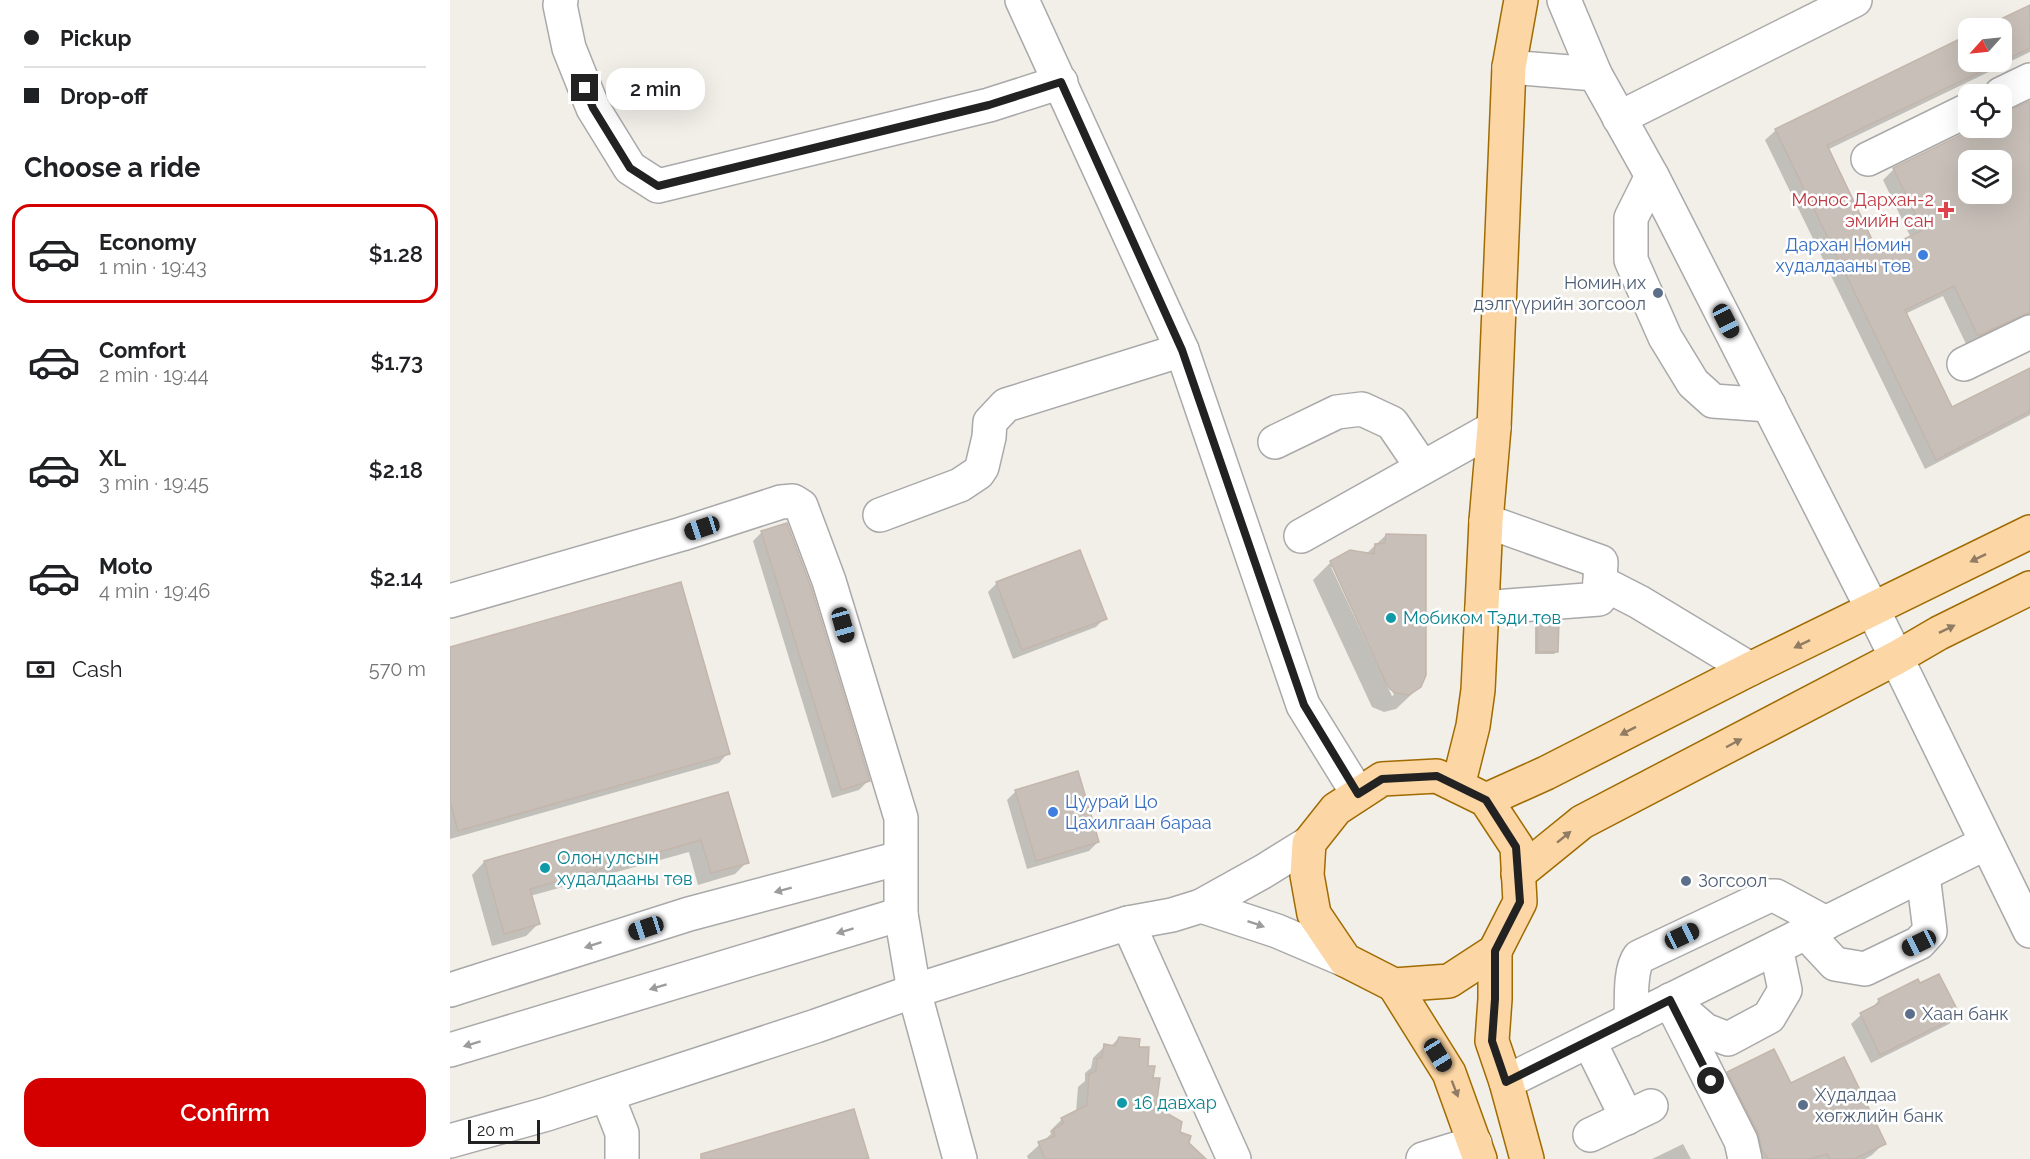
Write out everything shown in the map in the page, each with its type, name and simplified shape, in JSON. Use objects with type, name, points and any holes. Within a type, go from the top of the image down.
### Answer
[{"type":"main road","points":[[1472,793],[1473,726],[1478,690],[1486,522],[1494,428],[1509,67],[1521,0]]},
{"type":"main road","points":[[1472,793],[1546,773],[1750,669],[2030,532]]},
{"type":"main road","points":[[1518,874],[1582,822],[1896,658],[1939,633],[2030,588]]},
{"type":"main road","points":[[1478,1151],[1449,1073],[1394,985],[1345,960],[1314,914],[1306,874],[1309,843],[1336,809],[1382,779],[1437,776],[1472,793],[1516,847],[1520,902],[1495,951],[1492,1041],[1527,1159]]},
{"type":"main road","points":[[1394,985],[1449,981],[1495,951]]},
{"type":"street","points":[[561,0],[560,5],[569,48],[593,108],[630,168],[658,186],[989,105],[1061,82]]},
{"type":"street","points":[[1022,0],[1182,350],[1304,705],[1358,794]]},
{"type":"street","points":[[1564,0],[1595,74],[1652,176],[1873,610],[2030,931]]},
{"type":"street","points":[[1619,118],[1855,0]]},
{"type":"street","points":[[1509,67],[1595,74]]},
{"type":"street","points":[[2012,89],[2030,80]]},
{"type":"street","points":[[1868,159],[1958,115]]},
{"type":"street","points":[[1652,176],[1631,218],[1631,260],[1665,337],[1693,382],[1713,400],[1768,405]]},
{"type":"street","points":[[1964,364],[2030,332]]},
{"type":"street","points":[[880,514],[960,485],[978,473],[982,467],[990,422],[1006,405],[1182,350]]},
{"type":"street","points":[[1275,442],[1337,412],[1362,409],[1392,423],[1422,467]]},
{"type":"street","points":[[1301,536],[1494,428]]},
{"type":"street","points":[[450,601],[682,534],[781,502],[793,501],[801,506],[829,581],[901,818],[901,914],[914,991],[960,1159]]},
{"type":"street","points":[[1482,608],[1599,599],[1601,561],[1486,522]]},
{"type":"street","points":[[1600,582],[1639,602],[1750,669]]},
{"type":"street","points":[[450,1141],[607,1095],[914,991],[1128,923],[1172,915],[1201,906],[1309,843]]},
{"type":"street","points":[[1506,1082],[1986,843]]},
{"type":"street","points":[[450,990],[689,914],[900,858]]},
{"type":"street","points":[[1631,1020],[1633,971],[1639,957],[1768,896],[1776,896],[1816,928],[1835,964],[1865,969],[1919,943],[1930,931],[1923,875]]},
{"type":"street","points":[[1201,906],[1277,932],[1345,960]]},
{"type":"street","points":[[450,1050],[901,914]]},
{"type":"street","points":[[1128,923],[1234,1159]]},
{"type":"street","points":[[1670,1000],[1704,1030],[1728,1039],[1769,1017],[1785,990],[1776,948]]},
{"type":"street","points":[[1670,1000],[1741,1141],[1745,1159]]},
{"type":"street","points":[[1589,1041],[1639,1112],[1590,1136]]},
{"type":"street","points":[[607,1095],[622,1133],[622,1159]]},
{"type":"street","points":[[1423,1159],[1478,1151]]},
{"type":"building","points":[[2030,5],[2030,48],[2012,57],[2012,18],[2003,18]]},
{"type":"building","points":[[1958,40],[1958,72],[1980,72],[1827,145],[1878,252],[1923,230],[1893,168],[1958,136],[2012,138],[2012,109],[2030,101],[2030,312],[1978,336],[1954,286],[1905,310],[1952,407],[2030,368],[2030,411],[1936,460],[1775,129]]},
{"type":"building","points":[[787,523],[811,587],[870,781],[841,790],[761,531]]},
{"type":"building","name":"Мобиком Тэди төв","points":[[1386,534],[1426,535],[1426,675],[1421,687],[1409,695],[1396,693],[1386,683],[1330,561],[1350,550],[1374,554],[1375,544],[1385,543]]},
{"type":"building","points":[[1080,550],[1107,619],[1022,650],[996,582]]},
{"type":"building","name":"Олон улсын худалдааны төв","points":[[681,582],[730,754],[458,831],[450,801],[450,647]]},
{"type":"building","points":[[1559,621],[1558,652],[1537,652],[1537,623]]},
{"type":"building","points":[[1078,771],[1099,842],[1036,861],[1015,790]]},
{"type":"building","name":"Олон улсын худалдааны төв","points":[[728,792],[749,863],[711,873],[701,840],[530,889],[540,924],[504,934],[484,861]]},
{"type":"building","name":"Хаан банк","points":[[1939,974],[1960,1015],[1880,1055],[1860,1013],[1880,1003],[1878,999],[1918,979],[1920,983]]},
{"type":"building","name":"16 давхар","points":[[1119,1037],[1140,1039],[1139,1047],[1149,1047],[1148,1066],[1155,1066],[1153,1078],[1160,1078],[1156,1107],[1182,1122],[1180,1132],[1191,1136],[1189,1143],[1206,1159],[1045,1159],[1038,1142],[1055,1136],[1053,1130],[1064,1123],[1061,1118],[1087,1105],[1089,1074],[1096,1071],[1097,1059],[1102,1057],[1104,1044],[1115,1046]]},
{"type":"building","name":"Худалдаа хөгжлийн банк","points":[[1774,1049],[1791,1083],[1844,1057],[1886,1144],[1854,1159],[1830,1159],[1827,1154],[1811,1159],[1768,1159],[1762,1150],[1758,1133],[1727,1072]]},
{"type":"building","points":[[854,1109],[869,1159],[701,1159],[701,1154]]},
{"type":"place","name":"Монос Дархан-2 эмийн сан","points":[[1946,210]]},
{"type":"place","name":"Дархан Номин худалдааны төв","points":[[1923,255]]},
{"type":"place","name":"Номин их дэлгүүрийн зогсоол","points":[[1658,293]]},
{"type":"place","name":"Мобиком Тэди төв","points":[[1391,618]]},
{"type":"place","name":"Цуурай Цо Цахилгаан бараа","points":[[1053,812]]},
{"type":"place","name":"Олон улсын худалдааны төв","points":[[545,868]]},
{"type":"place","name":"Зогсоол","points":[[1686,881]]},
{"type":"place","name":"Хаан банк","points":[[1910,1014]]},
{"type":"place","name":"16 давхар","points":[[1122,1103]]},
{"type":"place","name":"Худалдаа хөгжлийн банк","points":[[1803,1105]]},
{"type":"route","points":[[585,88],[593,108],[630,168],[658,186],[989,105],[1061,82],[1182,350],[1304,705],[1358,794],[1382,779],[1437,776],[1486,800],[1516,847],[1520,902],[1495,951],[1492,1041],[1506,1082],[1670,1000],[1711,1081]]}]
